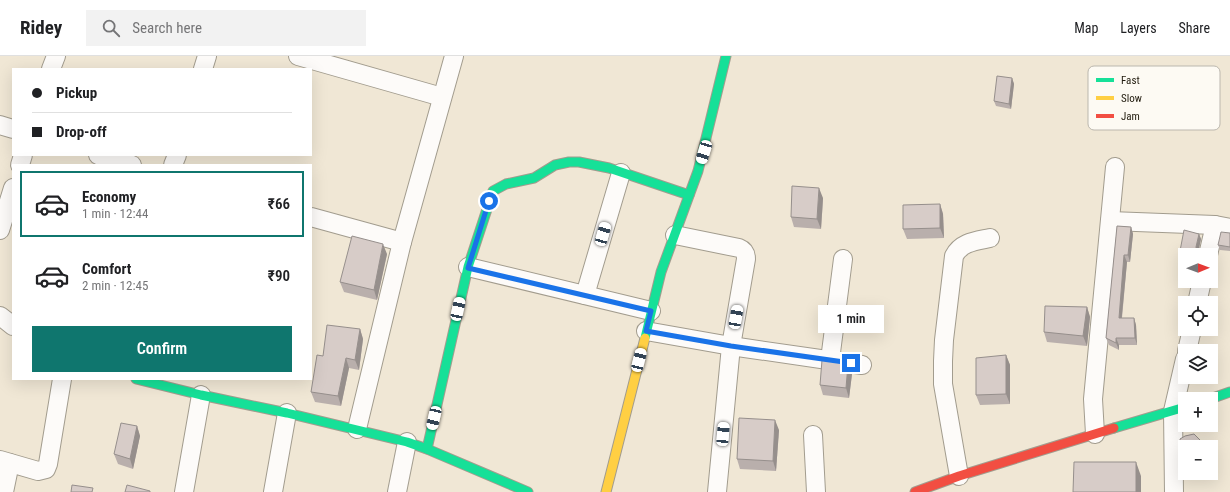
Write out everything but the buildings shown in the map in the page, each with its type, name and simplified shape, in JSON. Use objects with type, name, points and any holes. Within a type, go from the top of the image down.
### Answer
[{"type":"street","points":[[51,68],[56,56]]},
{"type":"street","points":[[203,68],[207,56]]},
{"type":"street","points":[[298,56],[442,97]]},
{"type":"street","points":[[358,429],[402,242],[454,56]]},
{"type":"street","points":[[606,492],[661,272],[704,152],[726,56]]},
{"type":"street","points":[[0,125],[12,129]]},
{"type":"street","points":[[101,156],[129,164]]},
{"type":"street","points":[[427,449],[468,268],[493,191],[498,186],[531,179],[558,164],[569,162],[586,163],[689,195]]},
{"type":"street","points":[[1095,434],[1093,399],[1115,167]]},
{"type":"street","points":[[585,295],[621,173]]},
{"type":"street","points":[[0,230],[12,191]]},
{"type":"street","points":[[312,216],[402,242]]},
{"type":"street","points":[[1110,221],[1222,226],[1211,248]]},
{"type":"street","points":[[675,235],[738,248],[743,250],[746,254],[731,346],[718,492]]},
{"type":"street","points":[[959,476],[943,384],[944,340],[954,256],[963,246],[990,238]]},
{"type":"street","points":[[830,360],[843,259]]},
{"type":"street","points":[[468,268],[651,311]]},
{"type":"street","points":[[0,316],[12,325]]},
{"type":"street","points":[[646,331],[731,346],[862,365]]},
{"type":"street","points":[[4,492],[5,461],[38,471],[46,469],[62,380]]},
{"type":"street","points":[[140,380],[201,395],[358,429],[407,442],[528,492]]},
{"type":"street","points":[[1218,396],[1230,392]]},
{"type":"street","points":[[184,492],[201,395]]},
{"type":"street","points":[[920,491],[959,476],[1178,409]]},
{"type":"street","points":[[273,492],[287,413]]},
{"type":"street","points":[[1174,492],[1178,426]]},
{"type":"street","points":[[814,435],[816,492]]},
{"type":"street","points":[[397,492],[407,442]]},
{"type":"traffic: fast","points":[[645,338],[661,272],[698,171],[726,56]]},
{"type":"traffic: fast","points":[[427,449],[468,267],[493,191],[506,184],[534,178],[555,165],[569,162],[579,162],[609,168],[689,195]]},
{"type":"traffic: fast","points":[[140,380],[407,442],[528,492]]},
{"type":"traffic: fast","points":[[1218,396],[1230,392]]},
{"type":"traffic: fast","points":[[1114,428],[1178,409]]},
{"type":"traffic: slow","points":[[606,492],[645,338]]},
{"type":"traffic: jam","points":[[915,492],[959,476],[1114,428]]},
{"type":"route","points":[[489,201],[468,268],[651,311],[646,331],[731,346],[851,363]]}]
